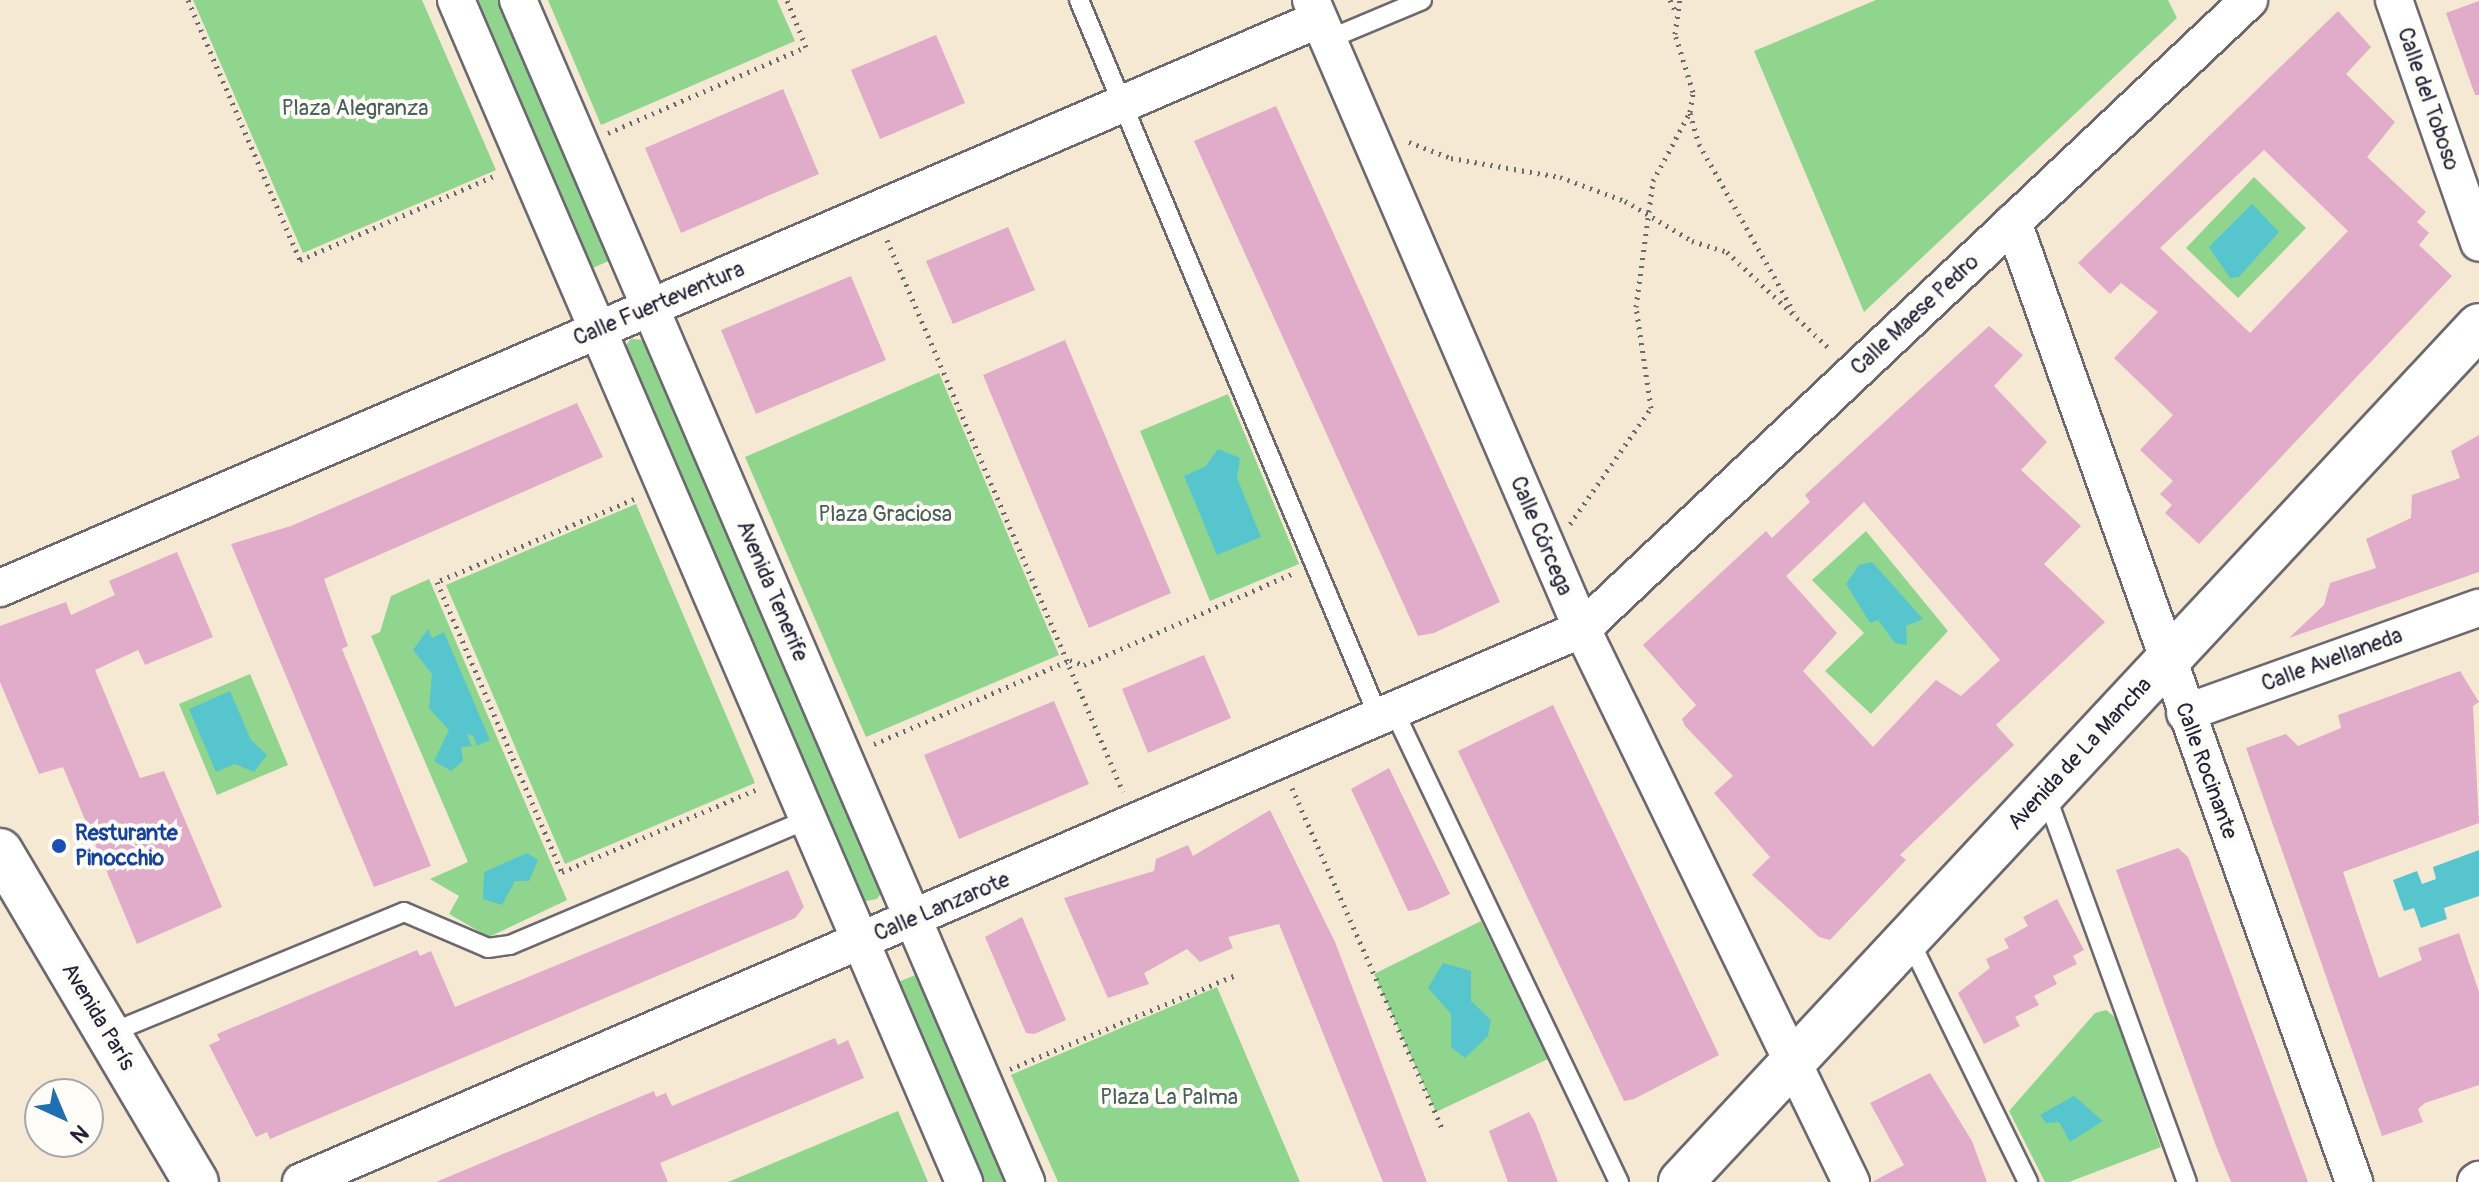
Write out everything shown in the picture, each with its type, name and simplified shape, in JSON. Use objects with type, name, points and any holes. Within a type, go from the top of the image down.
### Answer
[{"type":"main road","name":"Avenida de La Mancha","points":[[1681,1182],[2479,326]]},
{"type":"main road","name":"Avenida París","points":[[0,851],[196,1182]]},
{"type":"street","points":[[456,0],[964,1182]]},
{"type":"street","name":"Avenida Tenerife","points":[[518,0],[1026,1182]]},
{"type":"street","name":"Calle Maese Pedro","points":[[1582,629],[2249,0]]},
{"type":"street","name":"Calle del Toboso","points":[[2394,0],[2479,243]]},
{"type":"street","name":"Calle Fuerteventura","points":[[0,588],[1319,20]]},
{"type":"street","name":"Calle Córcega","points":[[1319,20],[1582,629],[1851,1182]]},
{"type":"street","name":"Calle Rocinante","points":[[2013,222],[2166,662],[2354,1182]]},
{"type":"street","name":"Calle Avellaneda","points":[[2185,713],[2479,608]]},
{"type":"street","name":"Calle Lanzarote","points":[[301,1182],[1582,629]]},
{"type":"lane","points":[[1079,0],[1315,564],[1619,1182]]},
{"type":"lane","points":[[1319,20],[1422,0]]},
{"type":"lane","points":[[2045,792],[2187,1182]]},
{"type":"lane","points":[[108,1034],[404,912],[488,948],[510,945],[808,819]]},
{"type":"lane","points":[[1909,939],[2028,1182]]},
{"type":"path","points":[[188,0],[300,260],[500,173]]},
{"type":"path","points":[[602,135],[806,47],[787,0]]},
{"type":"path","points":[[1670,0],[1677,14],[1690,112],[1699,144],[1795,313]]},
{"type":"path","points":[[1677,14],[1680,0]]},
{"type":"path","points":[[1568,527],[1651,408],[1636,307],[1647,213],[1661,156],[1690,112]]},
{"type":"path","points":[[1404,140],[1451,158],[1573,180],[1647,213],[1692,241],[1727,252],[1739,271],[1795,313],[1830,349]]},
{"type":"path","points":[[875,212],[1070,660],[1137,823]]},
{"type":"path","points":[[639,497],[437,582],[562,872],[763,787]]},
{"type":"path","points":[[843,757],[1070,660],[1084,665],[1315,564]]},
{"type":"path","points":[[1280,761],[1443,1130]]},
{"type":"path","points":[[1003,1072],[1238,974]]},
{"type":"green space","name":"Plaza Alegranza","points":[[193,0],[422,0],[496,170],[303,253]]},
{"type":"green space","points":[[464,0],[507,0],[618,257],[581,273]]},
{"type":"green space","points":[[548,0],[777,0],[795,41],[601,125]]},
{"type":"green space","points":[[1876,0],[2168,0],[2177,18],[1864,312],[1754,51]]},
{"type":"green space","points":[[2254,177],[2306,228],[2238,298],[2186,248]]},
{"type":"green space","points":[[631,339],[648,340],[882,892],[877,899],[860,902],[620,352]]},
{"type":"green space","name":"Plaza Graciosa","points":[[939,373],[1059,655],[866,737],[745,457]]},
{"type":"green space","points":[[1228,394],[1299,564],[1210,601],[1140,431]]},
{"type":"green space","points":[[636,504],[755,783],[565,864],[446,585]]},
{"type":"green space","points":[[1866,531],[1948,631],[1871,714],[1825,671],[1864,633],[1812,580]]},
{"type":"green space","points":[[429,579],[567,900],[489,937],[449,914],[459,896],[430,879],[468,862],[371,636],[380,632],[391,596]]},
{"type":"green space","points":[[250,674],[288,765],[217,795],[179,704]]},
{"type":"green space","points":[[1481,921],[1548,1059],[1436,1112],[1374,974]]},
{"type":"green space","points":[[923,972],[1014,1182],[974,1182],[888,986]]},
{"type":"green space","name":"Plaza La Palma","points":[[1217,987],[1300,1182],[1058,1182],[1011,1075]]},
{"type":"green space","points":[[2106,1010],[2116,1018],[2161,1147],[2069,1182],[2045,1182],[2009,1111],[2095,1013]]},
{"type":"green space","points":[[898,1111],[928,1182],[728,1182]]},
{"type":"water","points":[[2252,204],[2279,232],[2239,277],[2230,278],[2209,247]]},
{"type":"water","points":[[1218,449],[1240,458],[1237,478],[1261,537],[1217,555],[1184,476],[1206,466]]},
{"type":"water","points":[[1872,562],[1923,619],[1906,626],[1907,645],[1895,643],[1878,620],[1870,623],[1846,584],[1859,565]]},
{"type":"water","points":[[428,629],[432,638],[444,632],[490,740],[477,746],[473,736],[467,734],[472,746],[461,747],[463,761],[451,771],[434,761],[449,730],[429,708],[432,674],[413,650]]},
{"type":"water","points":[[230,691],[251,740],[267,755],[254,772],[235,764],[216,772],[189,709]]},
{"type":"water","points":[[2479,850],[2479,896],[2444,908],[2447,919],[2421,928],[2414,908],[2404,911],[2393,880],[2417,871],[2422,884],[2436,879],[2433,867]]},
{"type":"water","points":[[527,853],[538,860],[529,881],[515,881],[502,905],[483,899],[484,872]]},
{"type":"water","points":[[1443,963],[1471,971],[1471,1001],[1491,1020],[1488,1036],[1465,1058],[1451,1047],[1451,1014],[1428,988]]},
{"type":"water","points":[[2074,1096],[2103,1121],[2070,1142],[2059,1122],[2046,1123],[2040,1115]]},
{"type":"building","points":[[2479,1],[2479,95],[2475,95],[2446,13]]},
{"type":"building","points":[[2338,11],[2371,47],[2346,74],[2395,122],[2367,157],[2426,212],[2417,222],[2429,233],[2419,245],[2452,276],[2199,544],[2165,513],[2172,505],[2160,494],[2173,481],[2140,450],[2173,415],[2114,358],[2158,312],[2121,283],[2110,294],[2078,263]],"holes":[[[2264,150],[2348,231],[2250,333],[2160,248]]]},
{"type":"building","points":[[936,35],[965,103],[880,139],[851,70]]},
{"type":"building","points":[[783,89],[819,174],[681,233],[645,148]]},
{"type":"building","points":[[1276,106],[1500,602],[1434,633],[1418,636],[1194,141]]},
{"type":"building","points":[[1008,227],[1035,290],[953,324],[926,261]]},
{"type":"building","points":[[851,276],[886,360],[756,414],[721,330]]},
{"type":"building","points":[[1989,326],[2023,355],[1994,386],[2047,442],[2021,470],[2081,526],[2044,564],[2105,622],[1996,725],[2014,745],[1900,855],[1906,860],[1830,940],[1819,937],[1752,875],[1770,857],[1714,793],[1733,776],[1685,726],[1682,719],[1696,705],[1643,645],[1766,531],[1772,538],[1810,502],[1805,495]],"holes":[[[1864,502],[2000,660],[1961,696],[1936,680],[1873,747],[1803,671],[1837,633],[1786,576]]]},
{"type":"building","points":[[1065,340],[1171,593],[1089,628],[983,375]]},
{"type":"building","points":[[577,403],[603,457],[324,579],[348,646],[342,649],[431,866],[374,887],[231,544],[291,526]]},
{"type":"building","points":[[2479,435],[2479,572],[2289,638],[2324,605],[2330,583],[2376,568],[2366,539],[2411,518],[2412,495],[2460,478],[2451,451]]},
{"type":"building","points":[[177,552],[213,637],[145,665],[138,650],[95,670],[140,778],[164,771],[222,907],[137,944],[63,767],[39,774],[0,682],[0,626],[66,602],[71,615],[115,595],[109,581]]},
{"type":"building","points":[[1204,655],[1231,718],[1148,753],[1122,689]]},
{"type":"building","points":[[2460,671],[2479,702],[2473,706],[2479,823],[2343,872],[2379,978],[2422,960],[2418,948],[2459,933],[2479,992],[2479,1085],[2425,1103],[2418,1109],[2423,1122],[2382,1136],[2246,748],[2286,734],[2298,746],[2341,728],[2338,715]]},
{"type":"building","points":[[1054,701],[1089,784],[959,839],[924,755]]},
{"type":"building","points":[[1553,705],[1719,1055],[1634,1099],[1624,1101],[1458,751]]},
{"type":"building","points":[[1389,768],[1450,894],[1408,911],[1351,789]]},
{"type":"building","points":[[1270,810],[1335,942],[1427,1182],[1383,1182],[1279,924],[1228,937],[1233,948],[1200,962],[1187,949],[1144,973],[1149,984],[1108,998],[1064,898],[1154,871],[1156,859],[1188,845],[1193,856]]},
{"type":"building","points":[[2178,848],[2188,857],[2308,1182],[2231,1182],[2216,1146],[2116,870]]},
{"type":"building","points":[[788,870],[804,907],[795,918],[270,1139],[267,1132],[256,1137],[209,1045],[220,1040],[217,1034],[417,950],[420,956],[431,951],[455,1007]]},
{"type":"building","points":[[2057,899],[2084,950],[2073,956],[2077,964],[2053,976],[2057,984],[2034,996],[2039,1005],[2015,1017],[2020,1026],[1984,1044],[1958,993],[1990,968],[1986,959],[2009,948],[2004,939],[2028,926],[2023,917]]},
{"type":"building","points":[[1022,917],[1066,1020],[1034,1034],[1026,1033],[985,937]]},
{"type":"building","points":[[835,1038],[838,1045],[848,1040],[864,1078],[660,1163],[668,1182],[436,1182],[654,1091],[656,1097],[666,1093],[672,1106]]},
{"type":"building","points":[[1930,1073],[1972,1141],[1987,1182],[1872,1182],[1904,1165],[1870,1103]]},
{"type":"building","points":[[1529,1112],[1558,1182],[1508,1182],[1489,1131]]},
{"type":"place","name":"Resturante Pinocchio","points":[[59,846]]}]
